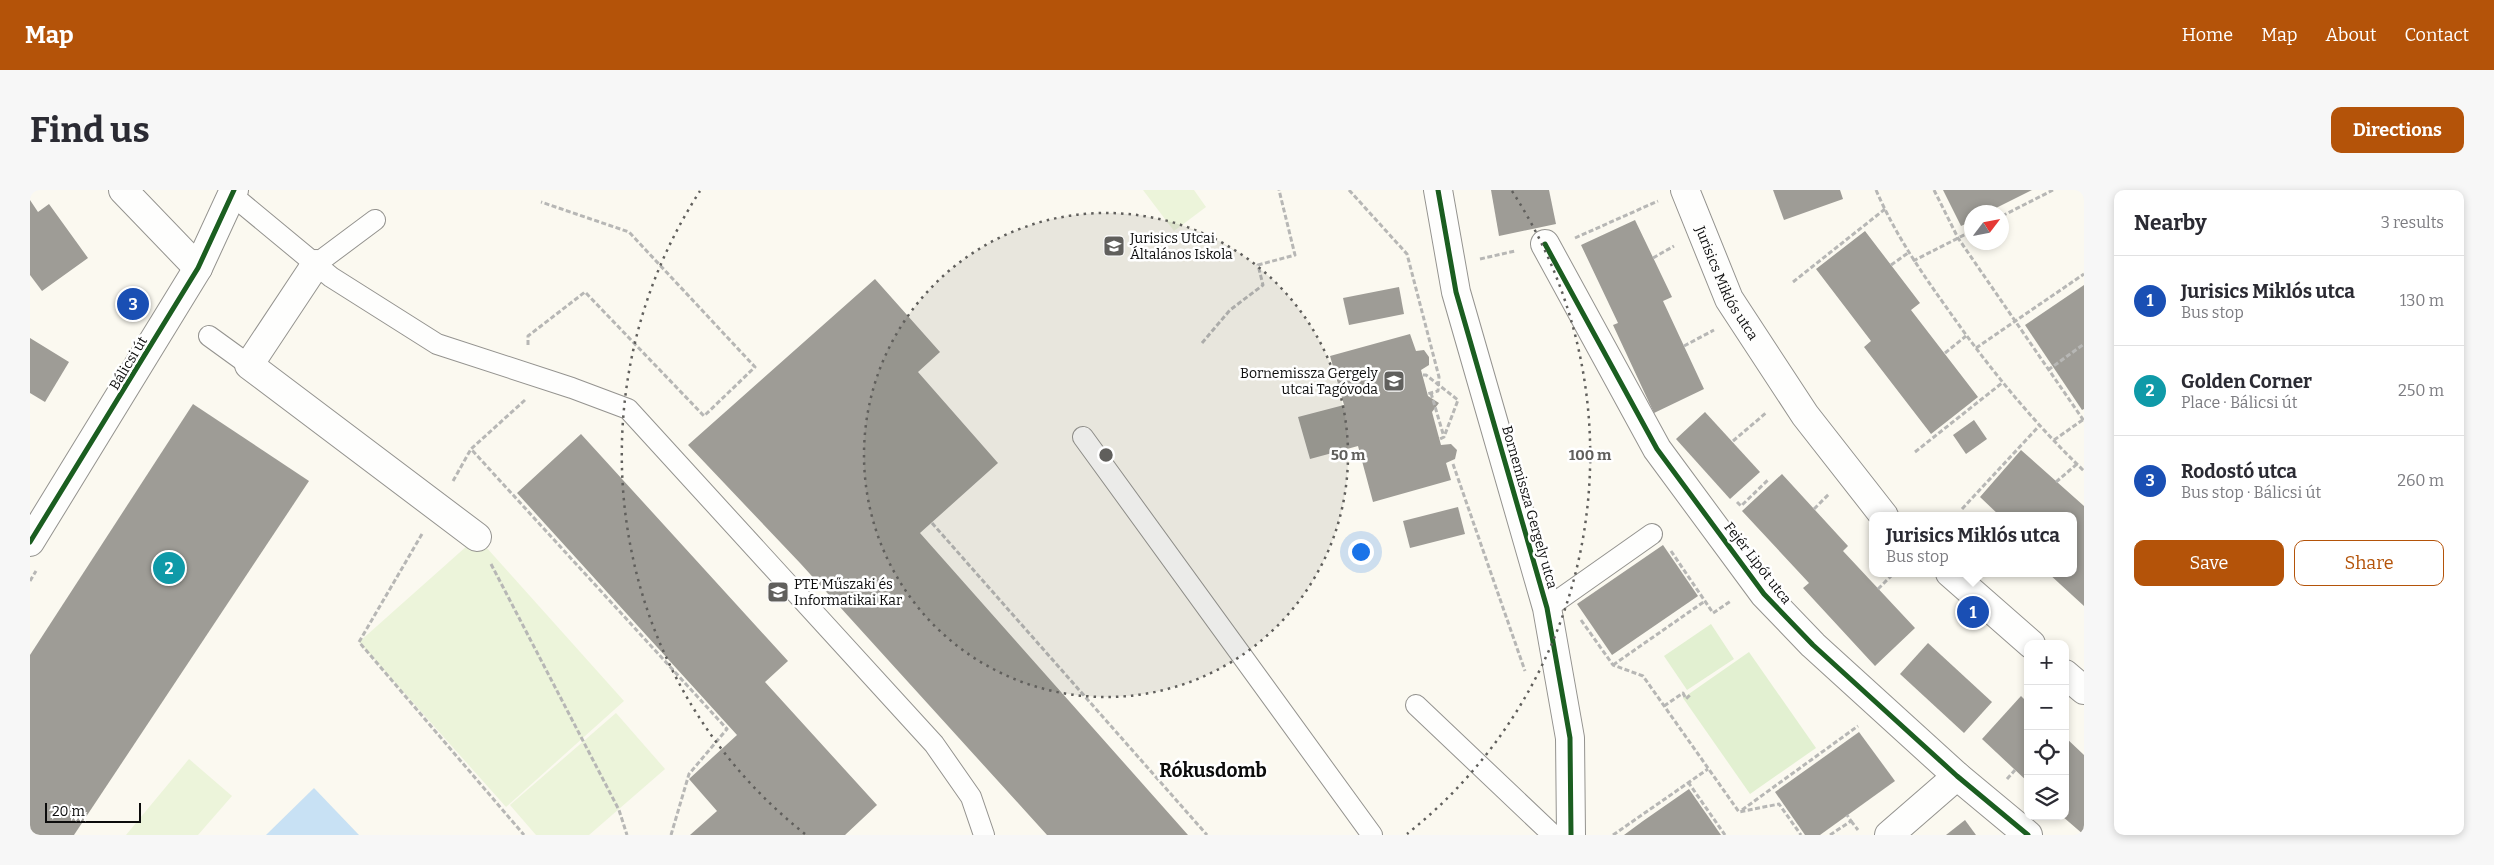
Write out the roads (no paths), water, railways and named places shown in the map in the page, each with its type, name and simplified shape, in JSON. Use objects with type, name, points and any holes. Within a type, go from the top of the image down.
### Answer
[{"type":"street","points":[[123,190],[198,268]]},
{"type":"street","name":"Bornemissza Gergely utca","points":[[1438,190],[1456,292],[1556,602],[1570,738],[1571,835]]},
{"type":"street","name":"Bálicsi út","points":[[30,542],[198,268],[233,193]]},
{"type":"street","name":"Jurisics Miklós utca","points":[[1674,194],[1729,299],[1805,415],[1881,512]]},
{"type":"street","name":"Fejér Lipót utca","points":[[1545,244],[1657,449],[1764,594],[1813,645],[1882,708],[1957,776],[2028,835]]},
{"type":"street","points":[[316,264],[249,365],[477,537]]},
{"type":"street","points":[[1955,577],[2026,640]]},
{"type":"street","points":[[2069,677],[2084,690]]},
{"type":"street","points":[[1889,835],[1957,776]]},
{"type":"lane","points":[[233,193],[330,276],[437,344],[527,373],[628,409],[934,744],[971,797],[984,835]]},
{"type":"lane","points":[[316,264],[375,220]]},
{"type":"lane","points":[[209,336],[249,365]]},
{"type":"lane","points":[[1082,437],[1372,835]]},
{"type":"lane","points":[[1556,602],[1652,534]]},
{"type":"lane","points":[[1416,705],[1553,835]]},
{"type":"water","points":[[314,788],[359,835],[266,835]]},
{"type":"place","name":"Jurisics Utcai Általános Iskola","points":[[1114,246]]},
{"type":"place","name":"Rodostó utca","points":[[133,304]]},
{"type":"place","name":"Bornemissza Gergely utcai Tagóvoda","points":[[1394,381]]},
{"type":"place","name":"Golden Corner","points":[[169,568]]},
{"type":"place","name":"PTE Műszaki és Informatikai Kar","points":[[778,592]]},
{"type":"place","name":"Jurisics Miklós utca","points":[[1973,612]]},
{"type":"district","name":"Rókusdomb","points":[[1213,770]]}]
